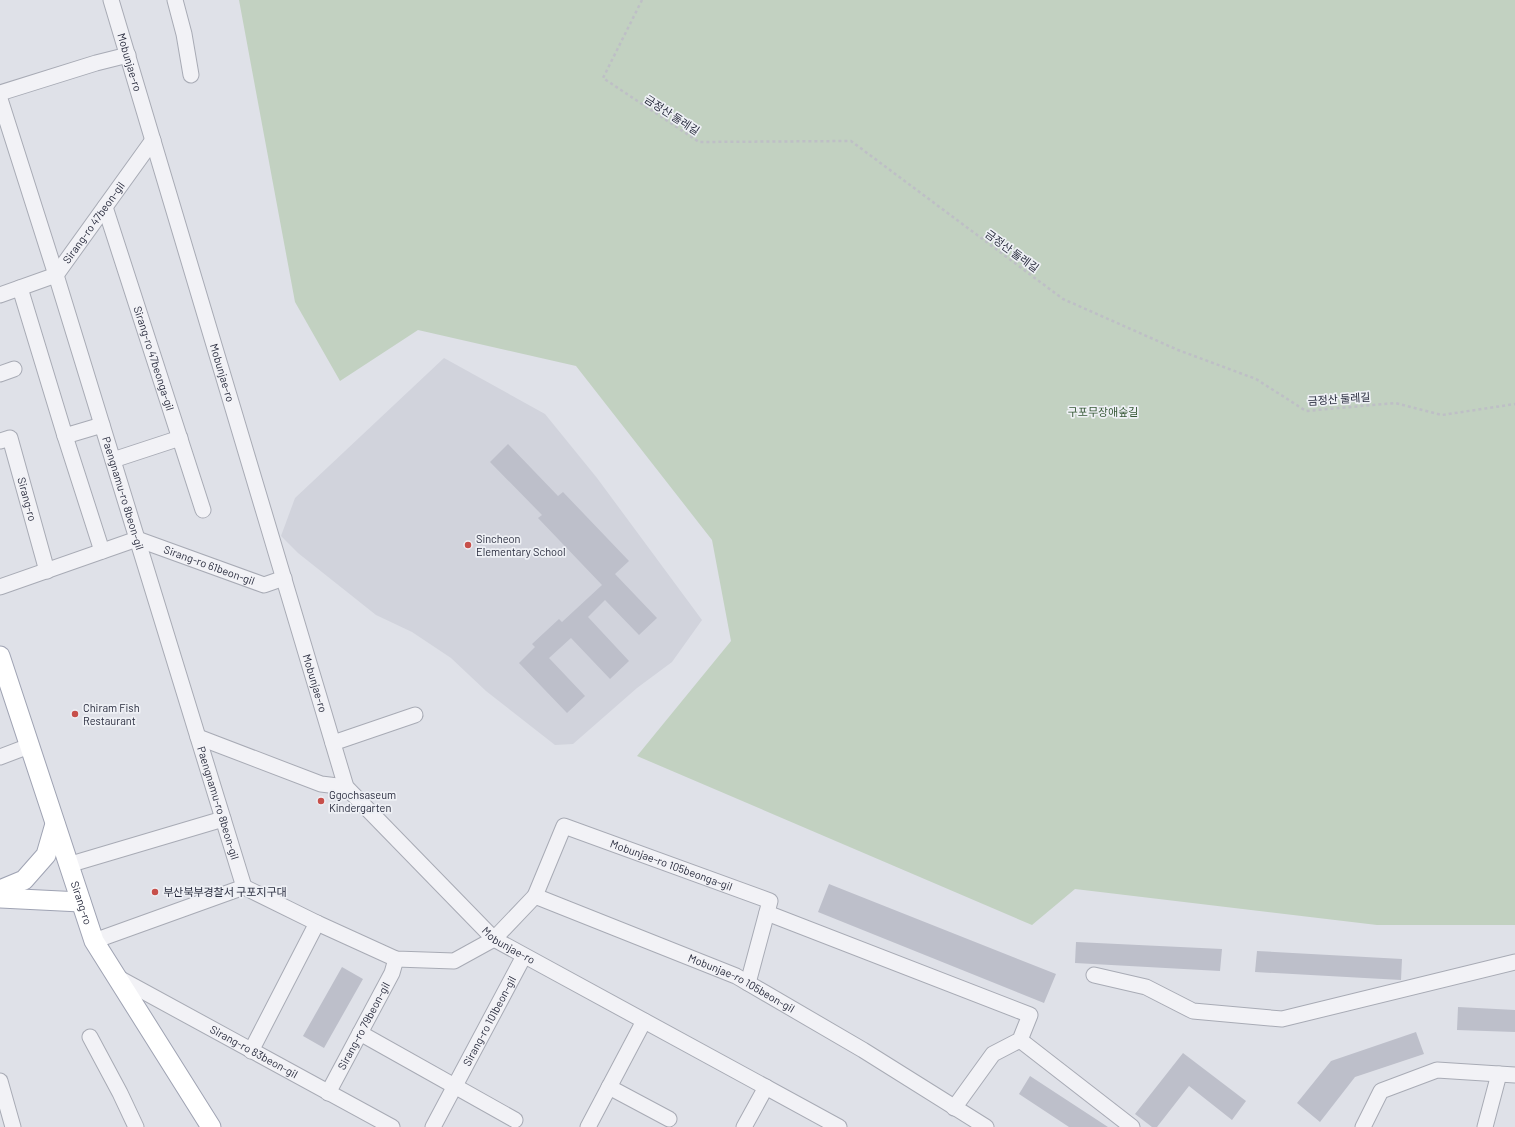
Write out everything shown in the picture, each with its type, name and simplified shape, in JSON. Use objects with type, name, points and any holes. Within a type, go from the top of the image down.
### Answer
[{"type":"main road","name":"Sirang-ro","points":[[0,656],[94,941],[211,1127]]},
{"type":"main road","points":[[0,890],[24,880],[46,855],[55,824]]},
{"type":"main road","points":[[0,898],[81,902]]},
{"type":"street","name":"Mobunjae-ro","points":[[111,0],[346,787],[494,939],[839,1127]]},
{"type":"street","points":[[175,0],[184,34],[191,75]]},
{"type":"street","points":[[0,93],[96,63],[128,55]]},
{"type":"street","name":"Paengnamu-ro 8beon-gil","points":[[0,99],[56,274],[244,887]]},
{"type":"street","name":"Sirang-ro 47beon-gil","points":[[0,295],[56,274],[153,140]]},
{"type":"street","name":"Sirang-ro 47beonga-gil","points":[[105,206],[203,510]]},
{"type":"street","points":[[20,288],[102,551]]},
{"type":"street","points":[[65,436],[102,425]]},
{"type":"street","name":"Sirang-ro","points":[[0,441],[10,438],[47,570]]},
{"type":"street","points":[[113,460],[180,438]]},
{"type":"street","points":[[0,587],[137,539]]},
{"type":"street","name":"Sirang-ro 61beon-gil","points":[[137,539],[264,585],[284,578]]},
{"type":"street","points":[[333,743],[415,715]]},
{"type":"street","points":[[198,737],[322,784],[346,787]]},
{"type":"street","points":[[0,756],[30,746]]},
{"type":"street","points":[[68,865],[223,819]]},
{"type":"street","name":"Mobunjae-ro 105beonga-gil","points":[[535,896],[564,826],[770,901],[767,913]]},
{"type":"street","points":[[94,941],[244,887],[317,923],[396,959],[454,961],[494,939],[535,896]]},
{"type":"street","name":"Mobunjae-ro 105beon-gil","points":[[535,896],[736,976],[863,1050],[986,1127]]},
{"type":"street","points":[[748,983],[767,913],[1030,1016],[1020,1040],[993,1054],[954,1108]]},
{"type":"street","points":[[251,1051],[317,923]]},
{"type":"street","name":"Sirang-ro 101beon-gil","points":[[433,1127],[524,956]]},
{"type":"street","name":"Sirang-ro 79beon-gil","points":[[328,1093],[392,973],[396,959]]},
{"type":"street","points":[[1094,975],[1146,987],[1193,1012],[1282,1019],[1515,962]]},
{"type":"street","name":"Sirang-ro 83beon-gil","points":[[116,976],[392,1127]]},
{"type":"street","points":[[588,1127],[644,1021]]},
{"type":"street","points":[[360,1033],[515,1120]]},
{"type":"street","points":[[90,1037],[120,1093],[136,1127]]},
{"type":"street","points":[[1020,1040],[1132,1127]]},
{"type":"street","points":[[1363,1127],[1382,1091],[1438,1070],[1515,1075]]},
{"type":"street","points":[[1485,1127],[1500,1074]]},
{"type":"street","points":[[0,1081],[13,1127]]},
{"type":"street","points":[[609,1087],[669,1119]]},
{"type":"street","points":[[744,1127],[766,1087]]},
{"type":"path","name":"금정산 둘레길","points":[[642,0],[602,78],[699,142],[851,141],[1062,299],[1178,350],[1256,379],[1306,411],[1395,403],[1442,415],[1515,404]]},
{"type":"shaded area","name":"Sincheon Elementary School","points":[[444,358],[545,414],[597,478],[702,620],[672,662],[637,688],[573,744],[555,745],[486,691],[451,658],[412,632],[376,615],[298,553],[281,536],[295,498]]},
{"type":"green space","name":"구포무장애숲길","points":[[239,0],[1515,0],[1515,925],[1377,925],[1075,889],[1032,925],[637,756],[731,641],[712,540],[576,366],[418,330],[340,381],[295,302]]},
{"type":"building","points":[[508,444],[558,496],[563,492],[629,561],[615,574],[657,618],[639,635],[605,600],[588,617],[629,661],[610,679],[571,638],[549,658],[585,696],[567,713],[519,663],[535,647],[532,644],[559,619],[562,622],[602,585],[538,518],[542,515],[490,462]]},
{"type":"building","points":[[829,884],[1056,974],[1044,1003],[818,912]]},
{"type":"building","points":[[1076,942],[1222,949],[1220,971],[1075,963]]},
{"type":"building","points":[[1257,951],[1402,959],[1401,980],[1255,972]]},
{"type":"building","points":[[342,967],[363,979],[324,1048],[303,1036]]},
{"type":"building","points":[[1458,1007],[1515,1010],[1515,1032],[1457,1030]]},
{"type":"building","points":[[1416,1032],[1424,1054],[1355,1077],[1320,1122],[1297,1103],[1331,1061]]},
{"type":"building","points":[[1183,1053],[1246,1101],[1232,1120],[1189,1086],[1157,1127],[1152,1127],[1135,1114]]},
{"type":"building","points":[[1030,1076],[1108,1127],[1069,1127],[1019,1094]]},
{"type":"place","name":"Sincheon Elementary School","points":[[468,545]]},
{"type":"place","name":"Chiram Fish Restaurant","points":[[75,714]]},
{"type":"place","name":"Ggochsaseum Kindergarten","points":[[321,801]]},
{"type":"place","name":"부산북부경찰서 구포지구대","points":[[155,892]]}]
